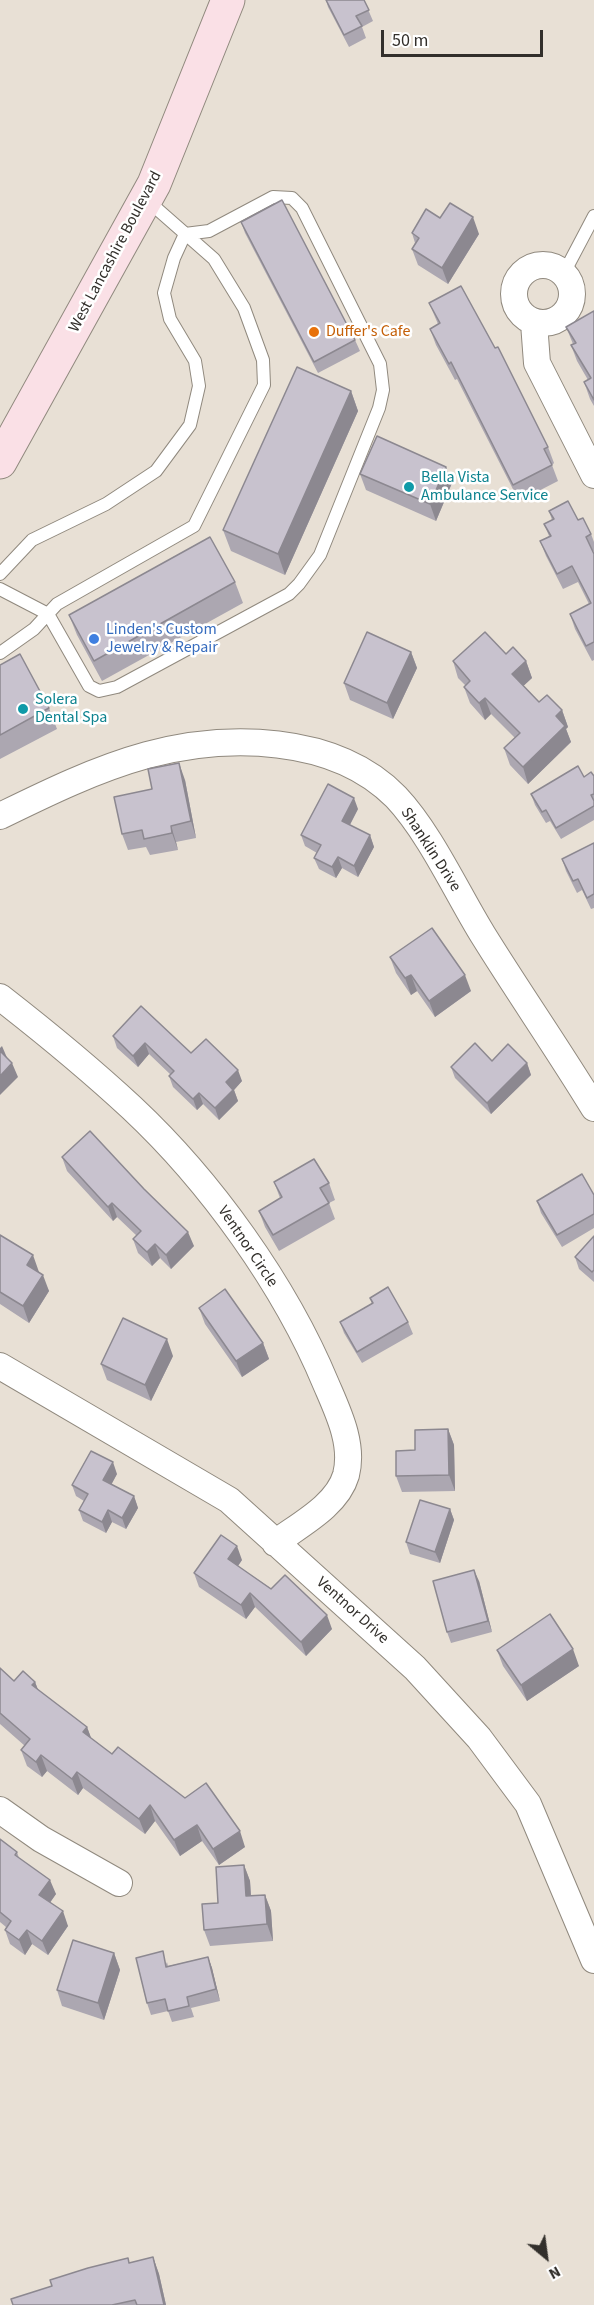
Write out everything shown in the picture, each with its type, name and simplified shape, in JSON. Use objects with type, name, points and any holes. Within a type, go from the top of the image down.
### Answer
[{"type":"main road","name":"West Lancashire Boulevard","points":[[0,462],[154,184],[228,0]]},
{"type":"street","points":[[537,265],[556,267],[564,273],[572,291],[572,300],[568,309],[553,322],[543,324],[534,322],[518,311],[514,302],[515,283],[528,269],[537,265]]},
{"type":"street","points":[[534,322],[537,363],[593,469]]},
{"type":"street","name":"Shanklin Drive","points":[[0,816],[66,784],[147,755],[213,744],[246,742],[278,744],[327,755],[376,779],[396,797],[414,819],[483,935],[594,1108]]},
{"type":"street","name":"Ventnor Circle","points":[[0,997],[48,1034],[133,1108],[184,1162],[243,1237],[315,1358],[346,1437],[348,1455],[345,1476],[338,1491],[327,1504],[275,1543]]},
{"type":"street","name":"Ventnor Drive","points":[[0,1366],[229,1500],[415,1668],[479,1738],[528,1804],[594,1960]]},
{"type":"street","points":[[0,1810],[41,1839],[119,1883]]},
{"type":"lane","points":[[0,589],[48,614],[88,686],[99,691],[117,687],[289,594],[320,555],[379,408],[383,390],[380,364],[302,208],[292,198],[273,197],[209,231],[185,234]]},
{"type":"lane","points":[[0,653],[34,629],[67,599],[194,526],[264,385],[263,360],[244,308],[214,259],[146,200]]},
{"type":"lane","points":[[564,273],[594,216]]},
{"type":"lane","points":[[0,574],[32,540],[106,504],[156,471],[190,424],[199,386],[195,361],[170,319],[164,293],[174,258],[185,234]]},
{"type":"building","points":[[326,0],[364,0],[369,10],[356,16],[362,26],[344,35]]},
{"type":"building","points":[[282,200],[355,340],[314,362],[241,222]]},
{"type":"building","points":[[450,203],[473,217],[442,268],[412,249],[419,238],[412,233],[426,209],[440,218]]},
{"type":"building","points":[[461,286],[495,348],[498,347],[548,447],[544,449],[552,465],[513,485],[451,362],[449,364],[430,329],[440,323],[429,303]]},
{"type":"building","points":[[594,311],[594,400],[584,382],[591,378],[571,345],[576,343],[566,327]]},
{"type":"building","points":[[297,367],[351,391],[278,554],[223,530]]},
{"type":"building","points":[[377,436],[446,467],[430,504],[360,474]]},
{"type":"building","points":[[568,501],[578,520],[583,518],[591,534],[586,537],[594,554],[594,642],[586,646],[570,614],[591,603],[572,566],[557,574],[540,541],[551,536],[544,524],[554,519],[549,511]]},
{"type":"building","points":[[210,537],[235,582],[94,661],[69,615]]},
{"type":"building","points":[[367,632],[411,652],[387,703],[344,683]]},
{"type":"building","points":[[485,632],[506,654],[513,647],[526,661],[512,674],[539,702],[547,695],[562,710],[556,716],[565,726],[523,767],[504,748],[520,733],[485,698],[479,703],[464,687],[470,681],[453,661]]},
{"type":"building","points":[[20,654],[49,708],[0,735],[0,665]]},
{"type":"building","points":[[179,763],[191,821],[171,826],[172,833],[144,839],[142,830],[122,834],[114,797],[152,789],[148,769]]},
{"type":"building","points":[[578,766],[584,777],[591,772],[594,776],[594,794],[591,795],[594,806],[556,828],[546,810],[542,812],[531,794]]},
{"type":"building","points":[[328,784],[354,798],[342,821],[370,835],[354,866],[338,857],[332,867],[314,858],[321,845],[301,835]]},
{"type":"building","points":[[594,843],[594,894],[587,898],[578,879],[573,881],[562,859]]},
{"type":"building","points":[[432,928],[465,975],[429,1001],[411,975],[405,978],[390,957]]},
{"type":"building","points":[[141,1006],[191,1053],[206,1039],[238,1070],[226,1082],[233,1090],[215,1108],[199,1093],[193,1099],[169,1076],[174,1071],[145,1043],[133,1056],[113,1036]]},
{"type":"building","points":[[475,1043],[492,1061],[508,1044],[527,1063],[487,1103],[451,1067]]},
{"type":"building","points":[[0,1051],[12,1063],[0,1076]]},
{"type":"building","points":[[90,1131],[188,1232],[166,1255],[155,1244],[147,1252],[133,1239],[141,1231],[112,1203],[108,1207],[62,1157]]},
{"type":"building","points":[[314,1159],[329,1183],[320,1188],[329,1203],[273,1235],[259,1211],[282,1197],[274,1182]]},
{"type":"building","points":[[582,1174],[594,1195],[594,1214],[557,1235],[537,1201]]},
{"type":"building","points":[[0,1235],[33,1255],[27,1265],[43,1275],[23,1306],[0,1292]]},
{"type":"building","points":[[594,1236],[594,1270],[592,1272],[575,1257]]},
{"type":"building","points":[[388,1287],[408,1322],[357,1352],[340,1322],[373,1303],[370,1298]]},
{"type":"building","points":[[225,1289],[263,1343],[236,1361],[199,1308]]},
{"type":"building","points":[[123,1318],[167,1339],[145,1385],[101,1364]]},
{"type":"building","points":[[448,1429],[449,1475],[396,1476],[396,1451],[415,1450],[415,1430]]},
{"type":"building","points":[[91,1451],[113,1462],[103,1480],[134,1496],[122,1518],[108,1510],[102,1522],[79,1510],[88,1494],[72,1485]]},
{"type":"building","points":[[420,1500],[450,1509],[435,1552],[406,1542]]},
{"type":"building","points":[[221,1535],[237,1546],[228,1559],[271,1589],[285,1575],[327,1615],[301,1642],[250,1593],[241,1605],[194,1573]]},
{"type":"building","points":[[474,1570],[488,1621],[447,1632],[433,1581]]},
{"type":"building","points":[[550,1614],[573,1649],[521,1685],[497,1650]]},
{"type":"building","points":[[0,1668],[14,1681],[23,1671],[35,1682],[32,1685],[87,1727],[83,1732],[112,1754],[118,1747],[185,1798],[206,1783],[240,1831],[213,1849],[197,1825],[174,1840],[150,1805],[139,1819],[77,1772],[72,1779],[41,1755],[36,1762],[21,1750],[30,1739],[0,1713]]},
{"type":"building","points":[[0,1839],[17,1852],[15,1855],[50,1880],[39,1895],[63,1911],[42,1941],[27,1930],[19,1940],[5,1930],[11,1921],[0,1912]]},
{"type":"building","points":[[244,1865],[246,1896],[265,1895],[267,1924],[204,1930],[202,1904],[218,1903],[216,1867]]},
{"type":"building","points":[[73,1940],[114,1953],[98,2003],[57,1990]]},
{"type":"building","points":[[163,1951],[166,1967],[208,1957],[216,1989],[187,1997],[189,2006],[168,2011],[165,1999],[147,2003],[136,1958]]},
{"type":"building","points":[[153,2257],[164,2305],[137,2305],[135,2300],[112,2305],[13,2305],[11,2299],[52,2286],[50,2280],[88,2268],[128,2258],[129,2263]]},
{"type":"place","name":"Duffer's Cafe","points":[[314,332]]},
{"type":"place","name":"Bella Vista Ambulance Service","points":[[409,487]]},
{"type":"place","name":"Linden's Custom Jewelry & Repair","points":[[94,639]]},
{"type":"place","name":"Solera Dental Spa","points":[[23,709]]}]
